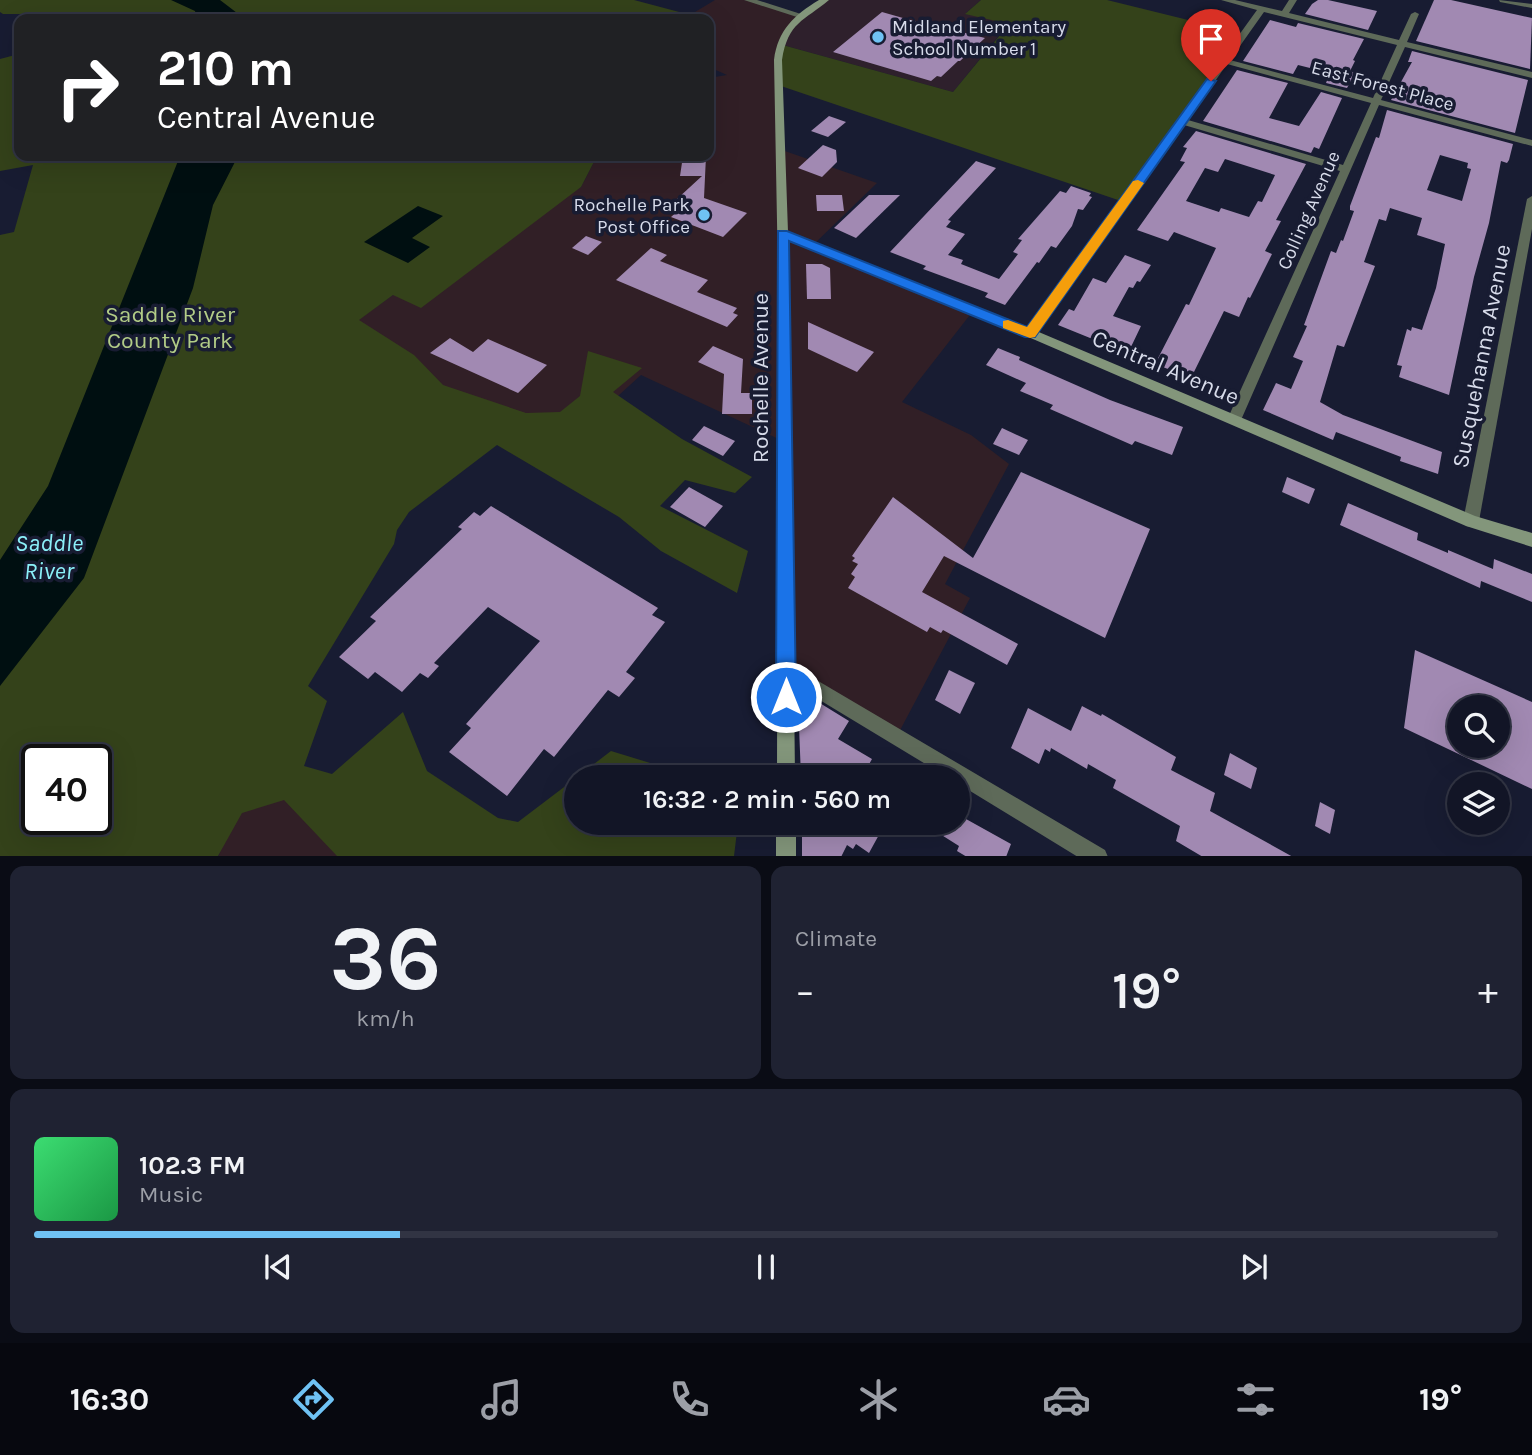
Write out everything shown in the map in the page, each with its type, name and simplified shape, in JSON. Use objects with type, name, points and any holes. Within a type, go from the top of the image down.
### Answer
[{"type":"street","points":[[748,0],[800,15]]},
{"type":"street","name":"Rochelle Avenue","points":[[786,765],[778,60],[783,34],[800,15],[825,0]]},
{"type":"street","points":[[1225,0],[1532,75]]},
{"type":"street","points":[[1284,15],[1293,0]]},
{"type":"street","points":[[1503,0],[1532,6]]},
{"type":"street","points":[[1030,333],[1262,9]]},
{"type":"street","name":"Colling Avenue","points":[[1234,421],[1415,14]]},
{"type":"street","name":"East Forest Place","points":[[1225,61],[1532,143]]},
{"type":"street","points":[[1182,121],[1346,169]]},
{"type":"street","name":"Susquehanna Avenue","points":[[1471,521],[1532,199]]},
{"type":"street","name":"Central Avenue","points":[[782,234],[1030,333],[1471,521],[1532,540]]},
{"type":"street","points":[[786,670],[1098,856]]},
{"type":"street","points":[[786,835],[786,856]]},
{"type":"shaded area","points":[[715,0],[748,0],[800,15],[784,32],[779,149],[877,183],[812,246],[973,311],[902,402],[971,435],[1009,464],[945,584],[970,598],[897,736],[786,670],[785,442],[641,375],[540,467],[442,399],[358,320],[393,295],[581,187],[594,161],[714,161],[714,77],[727,75],[714,69],[714,14],[692,14]]},
{"type":"shaded area","points":[[825,0],[981,0],[966,13],[1009,23],[953,92],[779,44],[783,34]]},
{"type":"shaded area","points":[[250,780],[629,856],[218,856]]},
{"type":"green space","points":[[0,0],[634,0],[687,14],[3,14],[0,12]]},
{"type":"green space","points":[[981,0],[1107,0],[1245,34],[1124,202],[778,85],[779,44],[953,92],[1009,24],[965,14]]},
{"type":"green space","name":"Saddle River County Park","points":[[14,55],[14,161],[594,161],[581,187],[421,308],[393,295],[359,320],[414,355],[443,385],[526,413],[560,412],[580,396],[588,351],[642,368],[613,392],[682,439],[752,477],[735,493],[685,480],[660,506],[748,551],[737,593],[661,551],[619,517],[497,445],[409,512],[397,530],[394,544],[308,686],[327,701],[304,766],[332,774],[403,712],[427,771],[498,818],[518,822],[564,787],[564,835],[737,835],[734,856],[337,856],[284,800],[242,813],[218,856],[0,856],[0,235],[14,232],[33,165],[0,171],[0,59]]},
{"type":"green space","points":[[611,751],[657,765],[593,765]]},
{"type":"water","points":[[171,0],[220,0],[238,14],[196,14],[195,11]]},
{"type":"water","name":"Saddle River","points":[[178,161],[235,161],[213,205],[193,288],[84,578],[0,686],[0,560],[48,486]]},
{"type":"water","points":[[418,206],[443,216],[412,238],[430,247],[408,263],[364,242]]},
{"type":"building","points":[[1318,0],[1377,11],[1368,30],[1305,14]]},
{"type":"building","points":[[1434,0],[1451,0],[1532,18],[1530,69],[1416,41]]},
{"type":"building","points":[[882,12],[985,38],[941,77],[937,76],[931,81],[833,52]]},
{"type":"building","points":[[1270,20],[1296,27],[1298,23],[1364,39],[1353,60],[1355,61],[1350,71],[1355,73],[1347,88],[1326,83],[1330,73],[1298,65],[1293,74],[1243,61]]},
{"type":"building","points":[[1412,51],[1528,80],[1515,133],[1391,100],[1412,62],[1408,62]]},
{"type":"building","points":[[1237,70],[1288,83],[1269,118],[1299,126],[1321,92],[1342,98],[1319,149],[1314,147],[1311,153],[1203,121]]},
{"type":"building","points":[[1387,110],[1513,144],[1507,163],[1501,161],[1449,395],[1399,377],[1402,366],[1397,365],[1407,329],[1411,331],[1412,327],[1422,330],[1436,288],[1445,244],[1417,235],[1422,218],[1390,208],[1386,221],[1379,219],[1364,262],[1375,266],[1344,347],[1337,345],[1320,402],[1343,415],[1442,452],[1438,474],[1400,461],[1401,457],[1336,432],[1333,440],[1263,410],[1276,383],[1291,389],[1303,361],[1293,357],[1307,326],[1304,325],[1331,251],[1336,253],[1341,240],[1343,241],[1354,211],[1350,210],[1350,206],[1376,137],[1379,138]],"holes":[[[1440,155],[1468,163],[1467,168],[1471,169],[1462,201],[1427,190]]]},
{"type":"building","points":[[829,116],[846,122],[828,137],[811,131]]},
{"type":"building","points":[[1196,131],[1306,164],[1276,220],[1281,221],[1265,251],[1272,254],[1250,298],[1248,297],[1239,317],[1224,311],[1191,378],[1155,364],[1186,304],[1189,305],[1216,248],[1174,232],[1168,241],[1137,230],[1185,162],[1180,161],[1187,148],[1183,147]],"holes":[[[1225,159],[1275,175],[1262,202],[1258,201],[1249,217],[1221,208],[1219,212],[1186,201],[1205,168],[1218,172]]]},
{"type":"building","points":[[823,145],[836,150],[837,162],[822,177],[798,168]]},
{"type":"building","points":[[682,161],[706,161],[704,198],[747,213],[723,237],[671,217],[687,203],[677,199],[702,176],[680,176]]},
{"type":"building","points":[[976,161],[996,168],[948,220],[951,221],[946,227],[965,234],[948,255],[963,260],[961,264],[999,279],[1018,254],[1013,252],[1022,240],[1018,239],[1060,191],[1066,193],[1071,186],[1091,193],[1089,196],[1092,197],[1083,210],[1078,209],[1072,226],[1056,248],[1051,246],[1005,305],[985,297],[988,293],[923,269],[926,266],[890,252]]},
{"type":"building","points":[[816,195],[842,195],[844,211],[817,211]]},
{"type":"building","points":[[869,195],[900,195],[856,238],[834,228]]},
{"type":"building","points":[[586,236],[602,242],[588,255],[572,248]]},
{"type":"building","points":[[651,248],[667,255],[660,261],[708,280],[697,292],[737,308],[733,313],[738,315],[727,327],[616,280]]},
{"type":"building","points":[[1125,255],[1151,265],[1140,282],[1137,281],[1133,288],[1129,287],[1113,316],[1141,326],[1130,349],[1097,337],[1095,340],[1058,325],[1069,309],[1074,311],[1093,278],[1106,283]]},
{"type":"building","points":[[806,264],[822,264],[830,268],[831,299],[807,299]]},
{"type":"building","points":[[808,322],[874,352],[857,372],[808,349]]},
{"type":"building","points":[[450,338],[473,352],[488,339],[547,365],[518,393],[430,353]]},
{"type":"building","points":[[713,346],[743,359],[741,393],[752,393],[752,414],[722,414],[724,374],[698,362]]},
{"type":"building","points":[[998,348],[1110,400],[1183,427],[1172,455],[1135,441],[1132,445],[1050,409],[1053,405],[1020,391],[1026,383],[986,365]]},
{"type":"building","points":[[704,426],[735,441],[723,456],[692,440]]},
{"type":"building","points":[[1002,428],[1028,440],[1019,455],[993,444]]},
{"type":"building","points":[[1021,472],[1150,529],[1105,638],[944,556],[922,592],[1018,644],[1007,665],[943,630],[941,633],[930,627],[927,632],[848,588],[855,577],[851,574],[858,564],[852,561],[855,558],[852,556],[893,497],[973,558]]},
{"type":"building","points":[[1287,477],[1315,489],[1309,504],[1282,492]]},
{"type":"building","points":[[689,487],[723,506],[705,527],[670,507]]},
{"type":"building","points":[[1348,503],[1418,533],[1417,540],[1448,553],[1448,550],[1493,569],[1494,559],[1532,574],[1532,602],[1481,581],[1480,588],[1340,525]]},
{"type":"building","points":[[491,506],[658,608],[652,615],[665,622],[626,672],[635,678],[619,697],[608,690],[554,757],[544,749],[507,796],[449,752],[471,728],[466,724],[540,641],[488,607],[434,663],[439,666],[428,678],[420,673],[402,692],[375,672],[368,679],[339,657],[376,621],[370,617],[462,529],[458,527],[474,512],[480,516]]},
{"type":"building","points":[[1415,650],[1532,702],[1532,789],[1510,779],[1510,772],[1496,772],[1467,758],[1510,758],[1510,695],[1447,695],[1447,748],[1404,728]]},
{"type":"building","points":[[949,670],[975,683],[960,714],[935,700]]},
{"type":"building","points":[[803,697],[810,697],[849,721],[838,739],[872,759],[869,765],[801,765],[798,701]]},
{"type":"building","points":[[1082,706],[1101,716],[1102,714],[1176,757],[1171,770],[1215,793],[1210,811],[1291,856],[1201,856],[1176,841],[1180,826],[1113,788],[1116,780],[1088,764],[1087,769],[1051,748],[1050,752],[1045,749],[1039,764],[1011,748],[1028,708],[1071,731]]},
{"type":"building","points":[[1230,753],[1257,768],[1251,789],[1224,775]]},
{"type":"building","points":[[1320,802],[1335,810],[1330,834],[1315,826]]},
{"type":"building","points":[[970,821],[1011,844],[1006,856],[965,856],[957,851],[959,846],[942,835],[970,835]]},
{"type":"building","points":[[802,835],[879,835],[869,853],[856,844],[853,849],[847,845],[842,856],[802,856]]},
{"type":"slow traffic","points":[[1008,325],[1030,333],[1138,183]]},
{"type":"place","name":"Midland Elementary School Number 1","points":[[878,37]]},
{"type":"place","name":"Rochelle Park Post Office","points":[[704,215]]},
{"type":"route","points":[[786,697],[782,234],[1030,333],[1211,81]]}]
